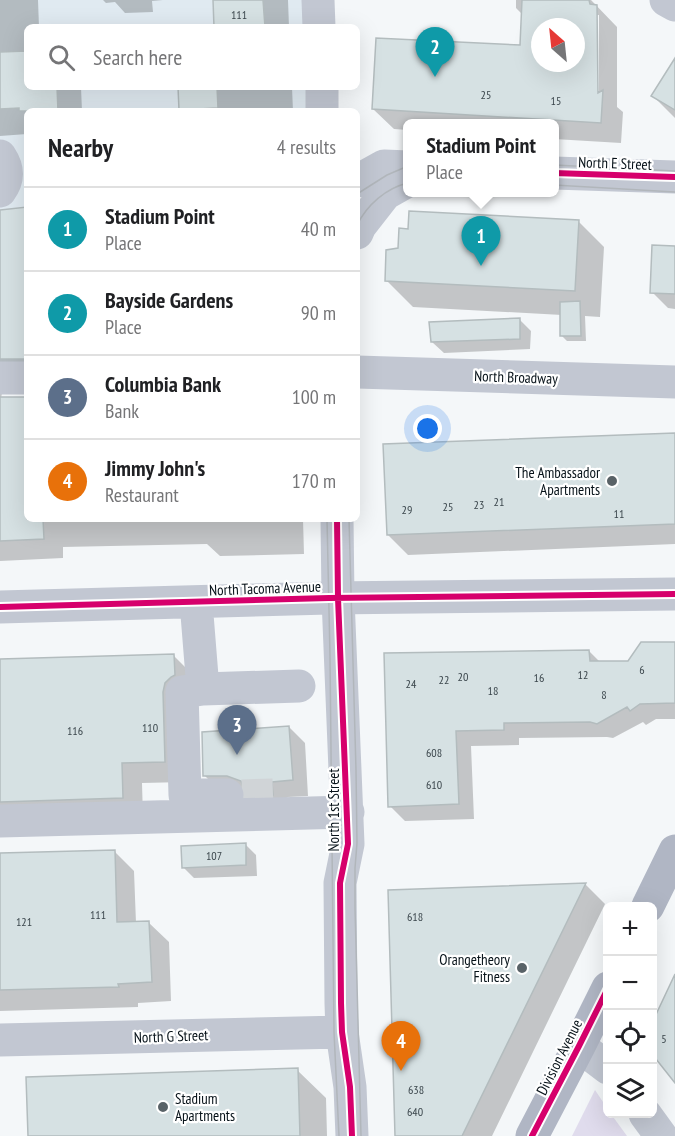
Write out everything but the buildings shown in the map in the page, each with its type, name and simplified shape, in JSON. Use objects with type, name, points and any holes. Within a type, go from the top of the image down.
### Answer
[{"type":"main road","points":[[650,902],[675,851]]},
{"type":"main road","name":"Division Avenue","points":[[532,1136],[603,998]]},
{"type":"street","points":[[318,0],[320,24]]},
{"type":"street","points":[[666,0],[675,5]]},
{"type":"street","points":[[322,90],[322,108]]},
{"type":"street","points":[[0,156],[7,173],[6,181],[0,191]]},
{"type":"street","points":[[360,180],[384,166],[403,167]]},
{"type":"street","name":"North E Street","points":[[559,172],[675,177]]},
{"type":"street","points":[[360,227],[385,194],[403,185]]},
{"type":"street","name":"North Broadway","points":[[360,372],[675,382]]},
{"type":"street","points":[[0,378],[24,378]]},
{"type":"street","name":"North 1st Street","points":[[336,522],[348,817],[355,868],[363,883],[363,1030],[350,1087]]},
{"type":"street","name":"North Tacoma Avenue","points":[[0,607],[338,598],[675,594]]},
{"type":"street","points":[[196,602],[203,689]]},
{"type":"street","points":[[299,686],[203,689],[182,692],[185,795],[257,795],[348,817]]},
{"type":"street","points":[[0,821],[348,817]]},
{"type":"street","name":"North 1st Street","points":[[348,817],[340,883],[342,1032],[350,1087],[352,1136]]},
{"type":"street","name":"North G Street","points":[[0,1040],[342,1032]]},
{"type":"street","points":[[579,1046],[603,1064]]},
{"type":"street","points":[[648,1118],[661,1136]]},
{"type":"shaded area","points":[[0,0],[307,0],[308,24],[24,24],[24,90],[309,90],[310,108],[24,108],[24,363],[0,364]]},
{"type":"shaded area","points":[[595,1090],[603,1102],[603,1118],[614,1118],[627,1136],[572,1136]]},
{"type":"tunnel","points":[[242,796],[273,795]]},
{"type":"tram line","points":[[559,165],[675,171]]},
{"type":"tram line","points":[[360,192],[403,168]]},
{"type":"tram line","points":[[360,220],[378,198],[403,184]]},
{"type":"tram line","points":[[559,185],[675,192]]},
{"type":"tram line","points":[[327,522],[334,1032],[339,1136]]},
{"type":"tram line","points":[[349,522],[356,770],[355,908],[361,1136]]},
{"type":"cycle path","points":[[559,173],[675,177]]},
{"type":"cycle path","points":[[337,522],[348,844],[340,883],[341,1003],[342,1032],[350,1087],[352,1136]]},
{"type":"cycle path","points":[[0,607],[329,598],[675,594]]},
{"type":"cycle path","points":[[532,1136],[603,998]]},
{"type":"place","name":"Bayside Gardens","points":[[435,77]]},
{"type":"place","name":"Stadium Point","points":[[481,266]]},
{"type":"place","name":"The Ambassador Apartments","points":[[612,481]]},
{"type":"place","name":"Columbia Bank","points":[[237,755]]},
{"type":"place","name":"Orangetheory Fitness","points":[[522,968]]},
{"type":"place","name":"Jimmy John's","points":[[401,1071]]},
{"type":"place","name":"Stadium Apartments","points":[[163,1107]]}]
